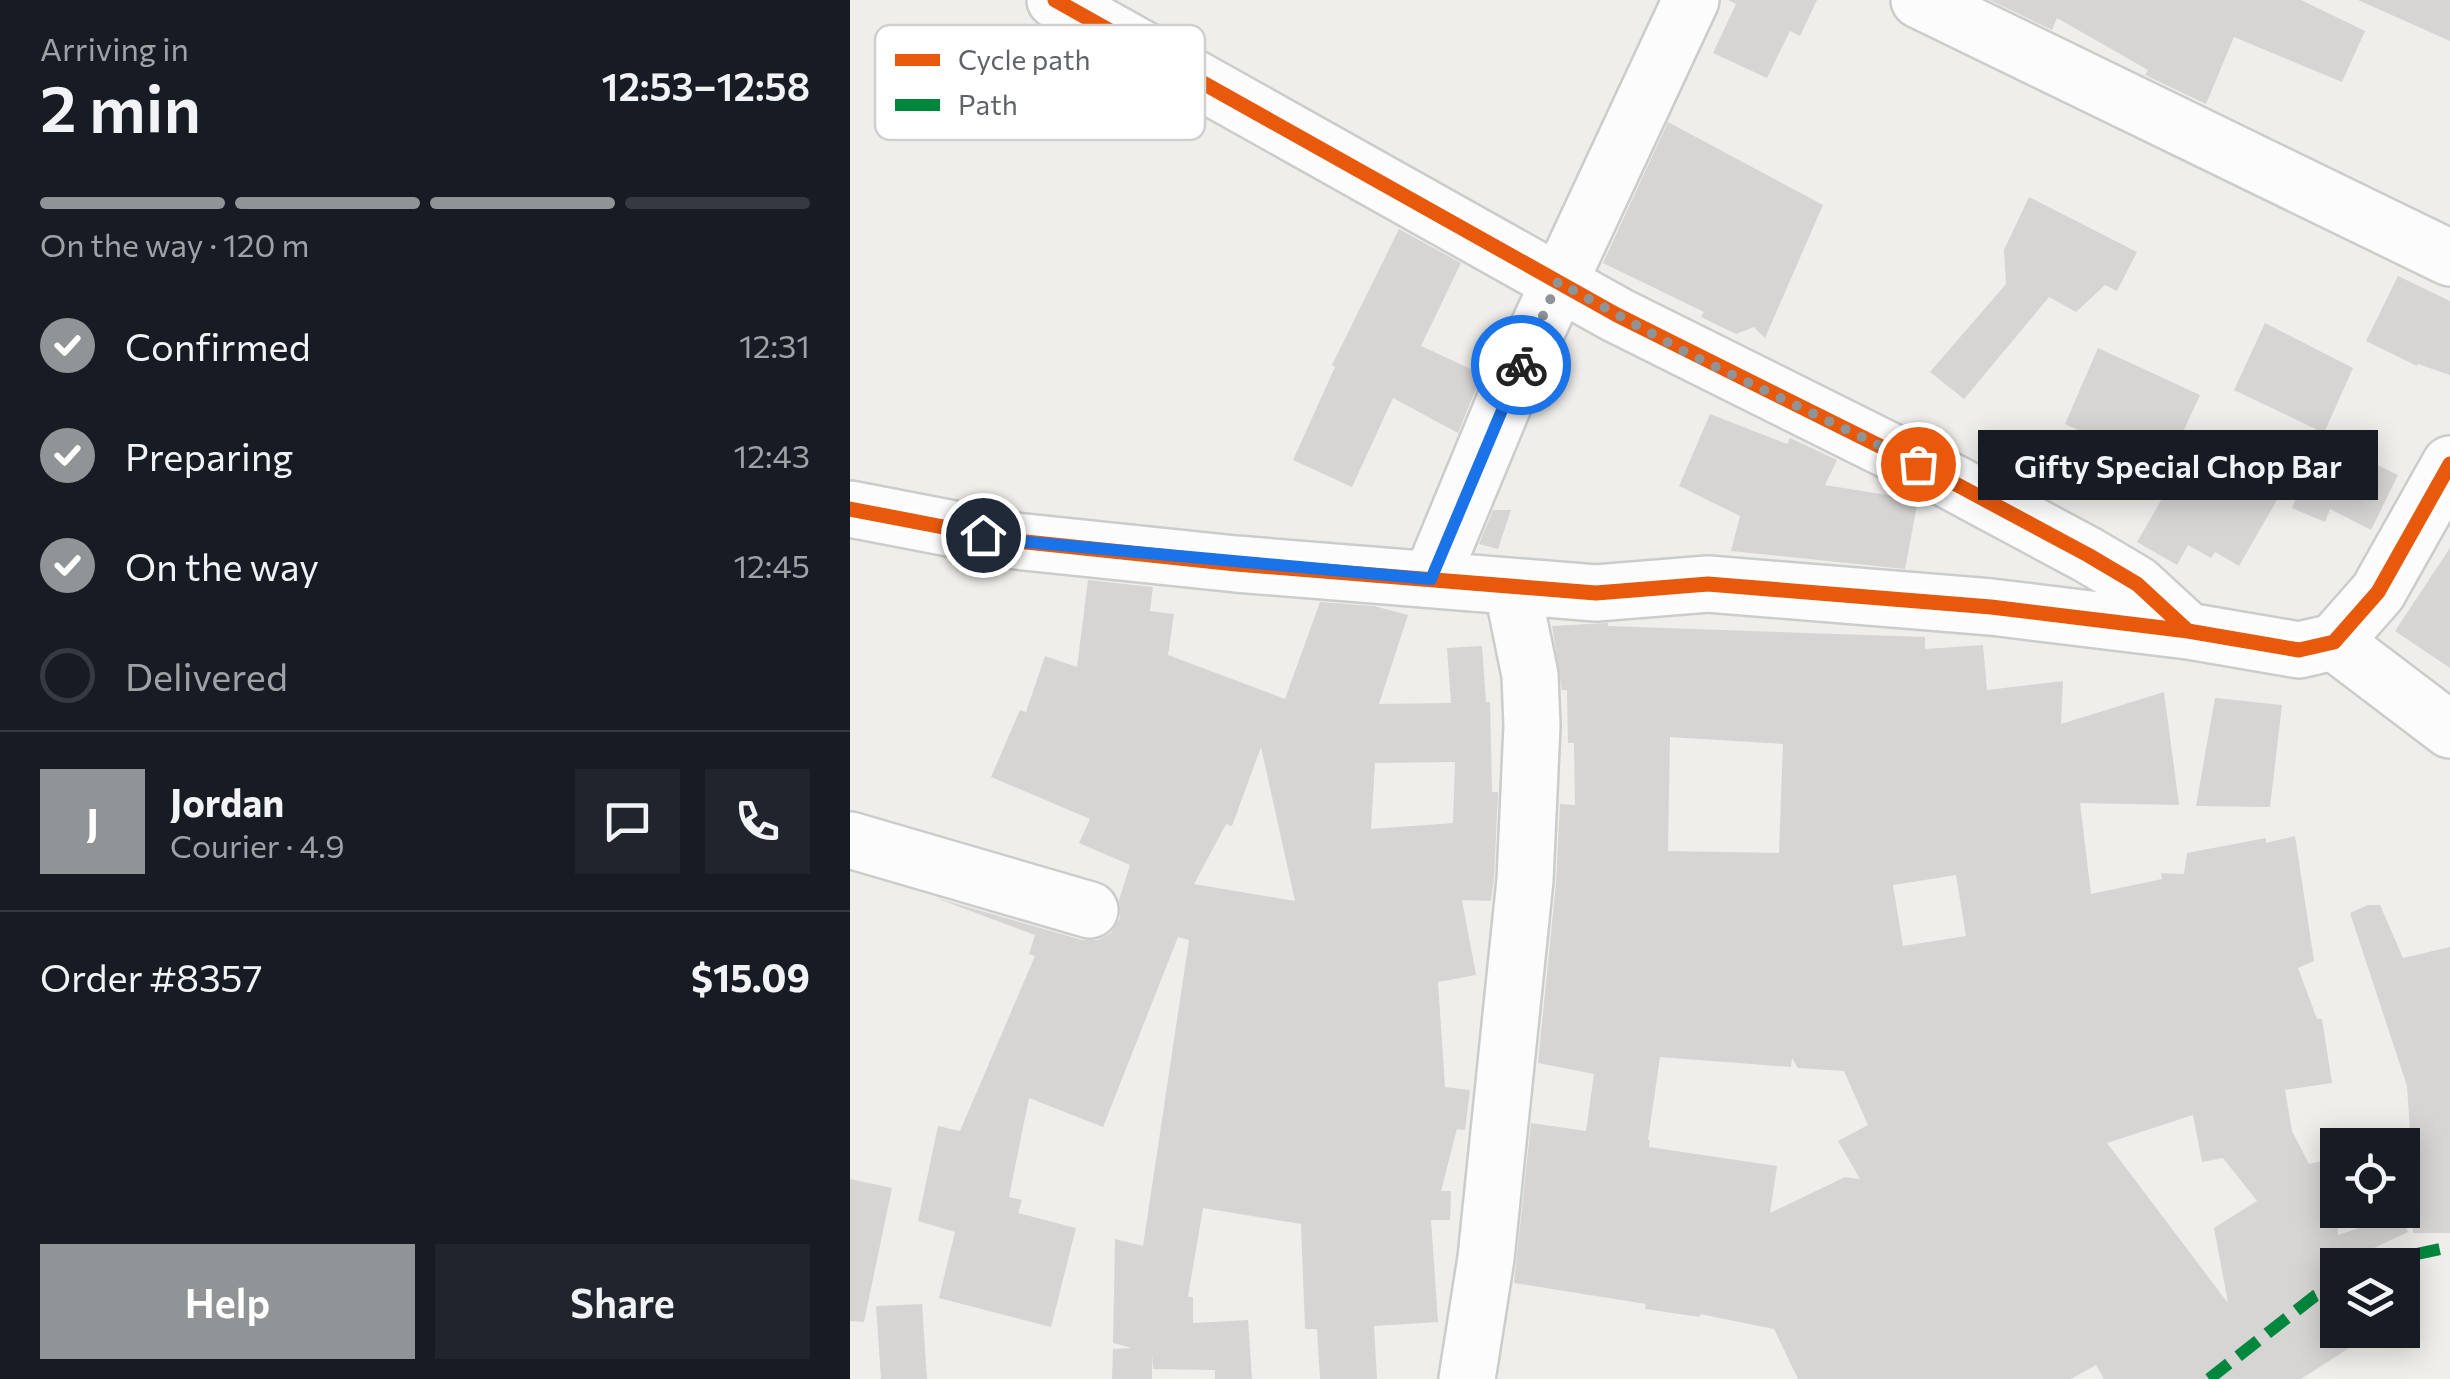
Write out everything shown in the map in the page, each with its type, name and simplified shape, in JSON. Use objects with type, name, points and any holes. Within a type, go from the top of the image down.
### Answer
[{"type":"street","points":[[1054,0],[1098,25]]},
{"type":"street","points":[[1431,579],[1558,282],[1690,0]]},
{"type":"street","points":[[1919,0],[2450,258]]},
{"type":"street","points":[[1205,86],[1689,354],[1952,482],[2088,555],[2137,584],[2188,631]]},
{"type":"street","points":[[850,510],[1016,541],[1596,593],[1708,584],[1991,608],[2188,631],[2300,650],[2334,642],[2378,592],[2450,464]]},
{"type":"street","points":[[1467,1379],[1486,1258],[1525,880],[1532,726],[1530,675],[1512,587]]},
{"type":"street","points":[[2334,642],[2450,730]]},
{"type":"street","points":[[850,840],[1090,910]]},
{"type":"building","points":[[1728,0],[1817,0],[1800,36],[1790,31],[1767,78],[1713,53],[1736,4]]},
{"type":"building","points":[[1990,0],[2301,0],[2365,31],[2342,82],[2234,37],[2206,104],[2145,75],[2148,70],[2057,18],[2052,30]]},
{"type":"building","points":[[2358,0],[2450,0],[2450,41]]},
{"type":"building","points":[[1668,122],[1823,205],[1765,338],[1754,327],[1736,334],[1701,317],[1704,312],[1603,263]]},
{"type":"building","points":[[2029,197],[2137,252],[2117,291],[2105,285],[2076,312],[2049,297],[1964,399],[1930,372],[2006,284],[2004,250]]},
{"type":"building","points":[[1399,229],[1461,263],[1421,346],[1482,374],[1458,433],[1393,398],[1352,487],[1293,460],[1335,367],[1332,365]]},
{"type":"building","points":[[2398,276],[2450,301],[2450,375],[2417,366],[2366,341]]},
{"type":"building","points":[[2265,323],[2353,368],[2324,433],[2234,390]]},
{"type":"building","points":[[2098,348],[2200,395],[2166,469],[2065,424]]},
{"type":"building","points":[[1710,414],[1787,444],[1790,438],[1837,460],[1825,485],[1918,500],[1905,569],[1731,551],[1740,516],[1679,486]]},
{"type":"building","points":[[2321,438],[2398,475],[2371,530],[2330,509],[2325,522],[2292,508]]},
{"type":"building","points":[[2185,459],[2243,493],[2256,468],[2285,486],[2239,566],[2215,552],[2211,558],[2188,545],[2177,565],[2137,542]]},
{"type":"building","points":[[1493,510],[1511,510],[1498,549],[1479,544]]},
{"type":"building","points":[[2450,548],[2450,668],[2395,631]]},
{"type":"building","points":[[1088,580],[1153,587],[1150,611],[1174,614],[1168,655],[1285,699],[1320,602],[1374,606],[1408,615],[1379,704],[1451,703],[1447,648],[1482,646],[1486,702],[1490,702],[1492,792],[1498,792],[1494,878],[1491,901],[1462,900],[1476,975],[1438,982],[1445,1087],[1470,1090],[1465,1130],[1457,1129],[1441,1191],[1451,1191],[1450,1220],[1431,1220],[1438,1322],[1374,1326],[1377,1379],[1320,1379],[1317,1329],[1305,1329],[1301,1224],[1203,1208],[1188,1297],[1193,1297],[1193,1323],[1248,1320],[1252,1379],[1215,1379],[1215,1370],[1153,1369],[1152,1353],[1152,1379],[1112,1379],[1113,1349],[1132,1348],[1113,1343],[1115,1239],[1143,1246],[1189,940],[1178,937],[1103,1127],[1029,1098],[1009,1197],[1022,1200],[1018,1213],[1076,1228],[1051,1327],[939,1298],[955,1232],[918,1221],[938,1126],[960,1131],[1035,956],[1029,954],[1035,935],[933,897],[1082,940],[1098,940],[1111,933],[1120,918],[1119,900],[1130,865],[1079,843],[1090,819],[991,777],[1020,710],[1026,712],[1045,656],[1077,667]],"holes":[[[1261,747],[1295,901],[1194,884],[1226,824],[1232,826]],[[1455,762],[1453,823],[1371,829],[1375,763]]]},
{"type":"building","points":[[1608,623],[1925,637],[1925,649],[1983,645],[1987,690],[2063,681],[2061,724],[2164,692],[2179,805],[2080,803],[2091,894],[2162,879],[2161,873],[2184,874],[2187,853],[2295,836],[2314,961],[2298,968],[2317,1019],[2322,1019],[2332,1083],[2285,1090],[2292,1131],[2309,1164],[2320,1161],[2320,1228],[2338,1228],[2338,1235],[2359,1228],[2406,1228],[2408,1232],[2374,1248],[2320,1248],[2320,1348],[2349,1348],[2301,1379],[2104,1379],[2096,1365],[2071,1379],[1798,1379],[1774,1329],[1514,1283],[1531,1123],[1586,1131],[1594,1074],[1538,1063],[1560,804],[1575,805],[1574,743],[1568,743],[1567,690],[1562,690],[1552,626]],"holes":[[[1670,737],[1783,744],[1779,853],[1668,851]],[[1956,875],[1966,936],[1903,946],[1893,885]],[[1660,1057],[1791,1067],[1792,1058],[1798,1068],[1844,1071],[1868,1125],[1838,1141],[1860,1179],[1845,1177],[1770,1213],[1777,1166],[1649,1147]],[[2193,1115],[2202,1162],[2223,1158],[2257,1201],[2214,1228],[2228,1303],[2107,1143]]]},
{"type":"building","points":[[2215,698],[2282,705],[2270,807],[2196,806]]},
{"type":"building","points":[[2368,905],[2380,905],[2403,958],[2450,947],[2450,1233],[2413,1233],[2413,1228],[2420,1228],[2420,1128],[2410,1128],[2407,1086],[2350,913]]},
{"type":"building","points":[[850,1179],[892,1188],[864,1322],[850,1321]]},
{"type":"building","points":[[922,1304],[927,1379],[881,1379],[876,1306]]},
{"type":"marked path","points":[[2420,1253],[2450,1247]]},
{"type":"marked path","points":[[2209,1379],[2320,1294]]},
{"type":"cycle path","points":[[1055,0],[1100,25]]},
{"type":"cycle path","points":[[1205,84],[1617,315],[1952,482],[2088,555],[2137,584],[2188,631]]},
{"type":"cycle path","points":[[850,509],[1016,541],[1236,564],[1596,593],[1708,584],[1991,607],[2188,631],[2299,650],[2334,642],[2378,592],[2450,464]]},
{"type":"way so far","points":[[1521,365],[1558,282],[1689,354],[1918,464]]},
{"type":"place","name":"Gifty Special Chop Bar","points":[[1918,464]]},
{"type":"route","points":[[983,535],[1236,564],[1431,579],[1521,365]]}]
